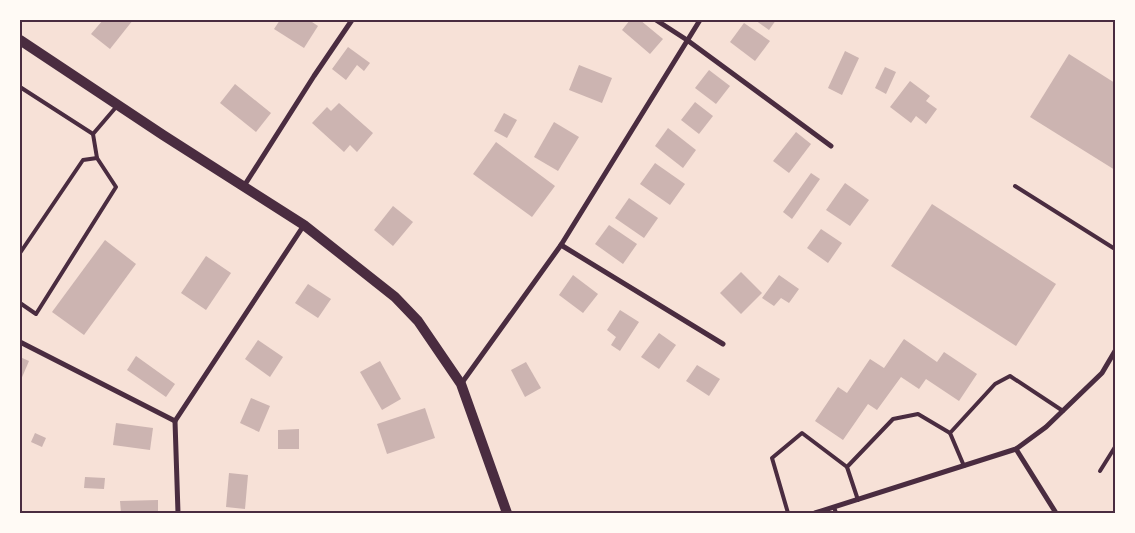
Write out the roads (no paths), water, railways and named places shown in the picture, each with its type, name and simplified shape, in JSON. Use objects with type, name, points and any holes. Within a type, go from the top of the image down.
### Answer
[{"type":"main road","points":[[20,40],[163,135],[304,225],[395,297],[418,321],[461,384],[507,513]]},
{"type":"street","points":[[244,187],[352,20]]},
{"type":"street","points":[[656,20],[831,146]]},
{"type":"street","points":[[461,384],[561,245],[700,20]]},
{"type":"street","points":[[178,513],[175,421],[304,225]]},
{"type":"street","points":[[561,245],[723,344]]},
{"type":"street","points":[[20,342],[175,421]]},
{"type":"street","points":[[815,513],[835,510],[858,500],[1016,449],[1046,427],[1102,373],[1115,351]]},
{"type":"street","points":[[1016,449],[1056,513]]},
{"type":"lane","points":[[20,87],[93,134]]},
{"type":"lane","points":[[20,303],[36,314],[116,187],[96,158],[93,134],[119,105]]},
{"type":"lane","points":[[20,253],[83,160],[96,158]]},
{"type":"lane","points":[[1015,186],[1115,249]]},
{"type":"lane","points":[[950,433],[995,384],[1010,376],[1062,411]]},
{"type":"lane","points":[[847,467],[893,419],[918,414],[950,433],[964,466]]},
{"type":"lane","points":[[788,513],[772,458],[802,434],[847,467],[858,500]]},
{"type":"lane","points":[[1100,471],[1115,447]]}]
